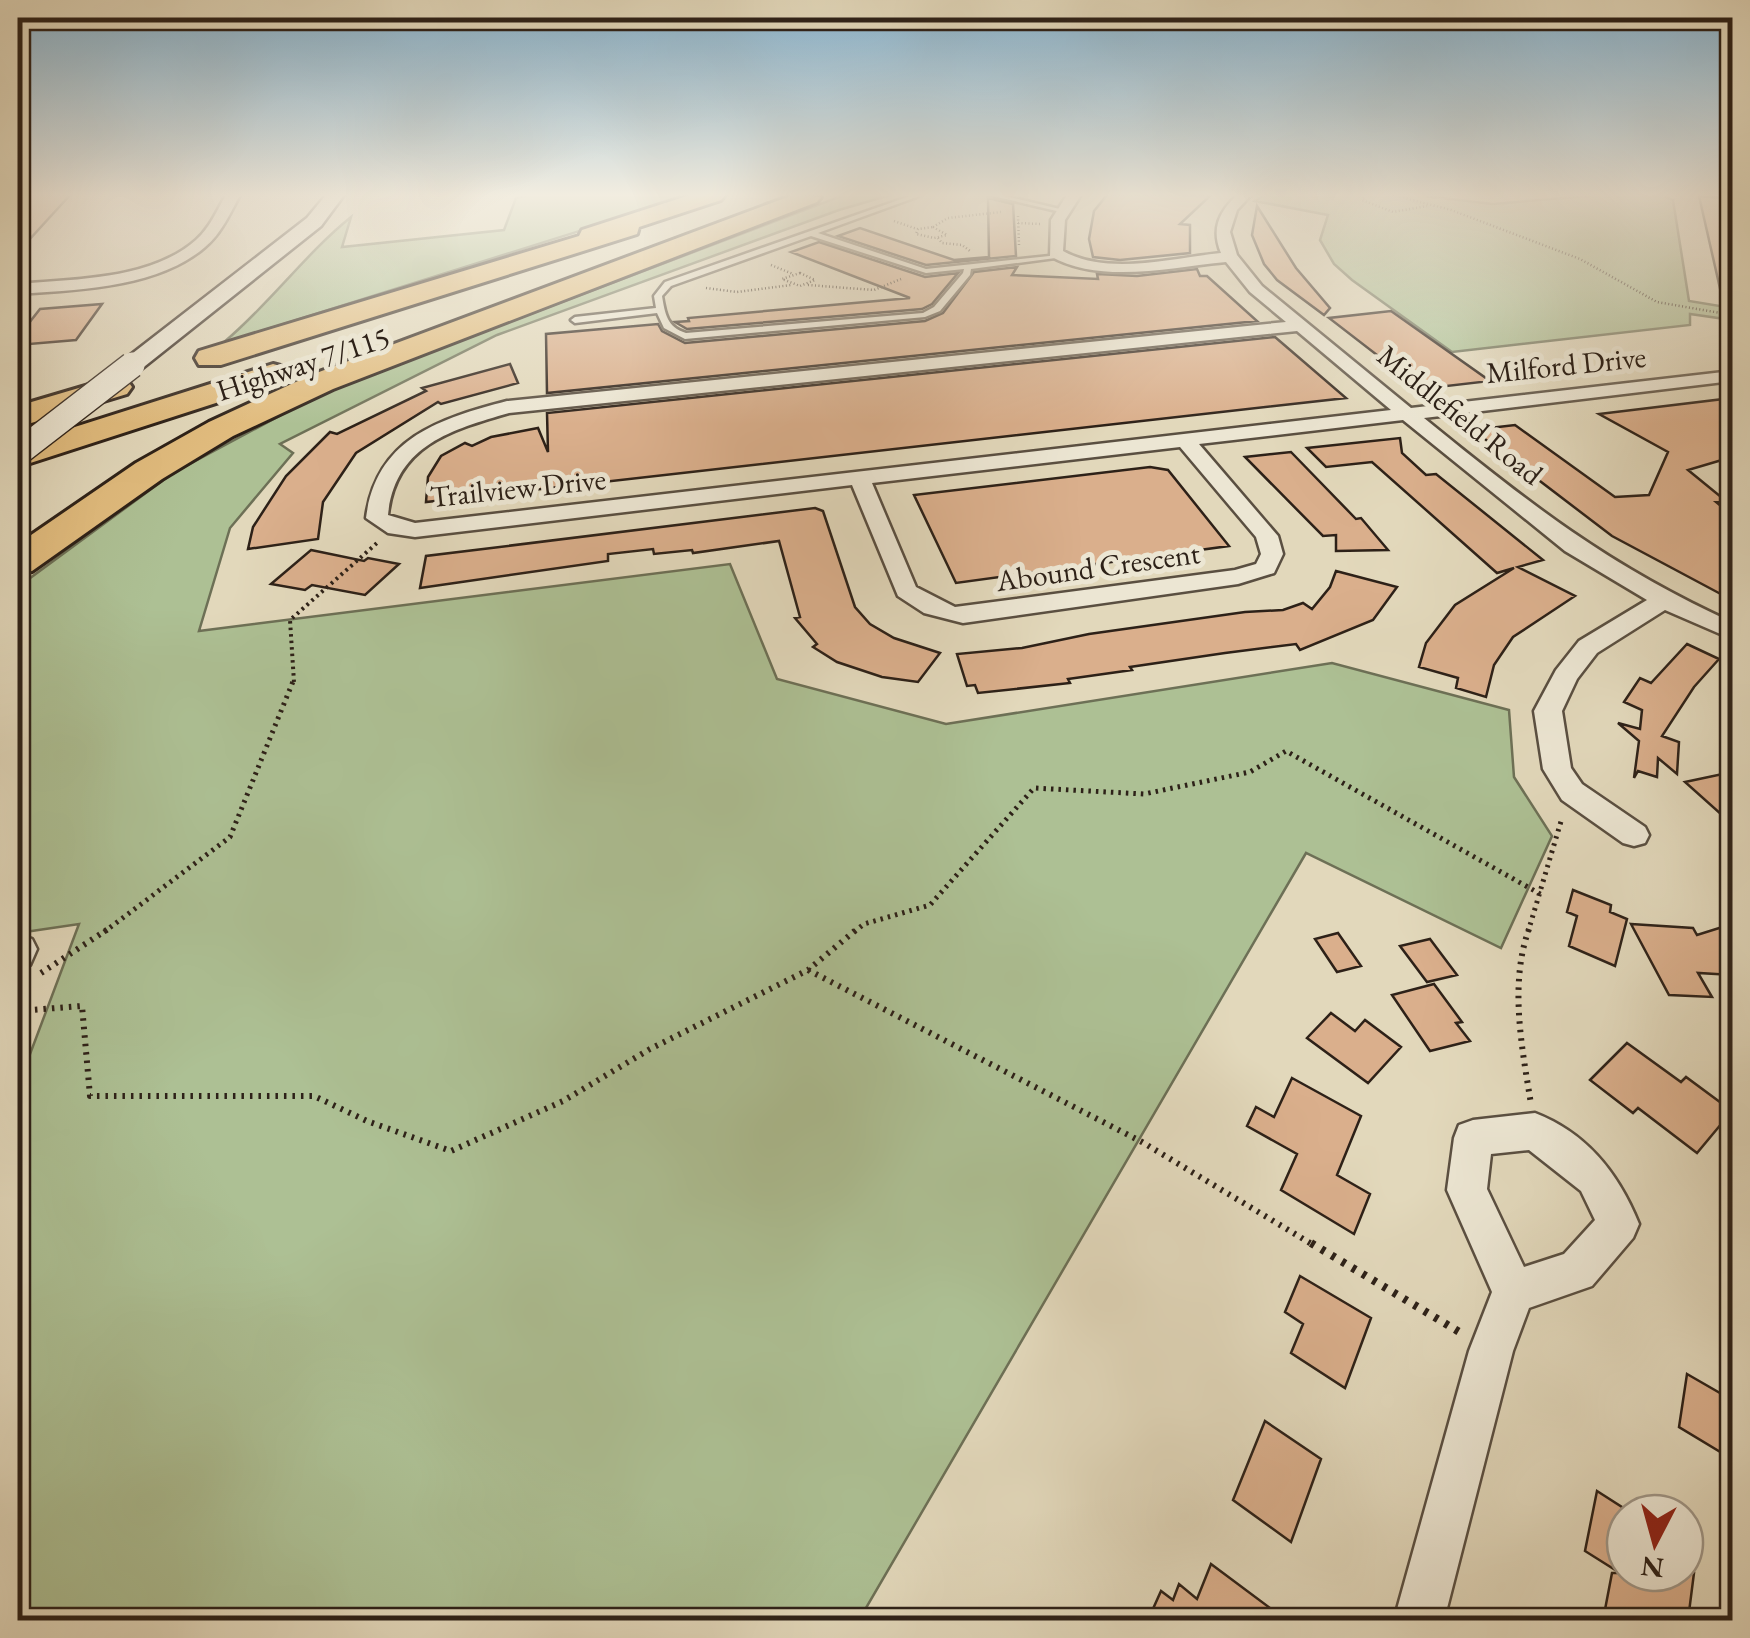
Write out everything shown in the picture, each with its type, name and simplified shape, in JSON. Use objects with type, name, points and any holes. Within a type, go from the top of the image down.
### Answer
[{"type":"highway","name":"Highway 7/115","points":[[18,417],[490,271]]},
{"type":"highway","name":"Highway 7/115","points":[[18,455],[581,271]]},
{"type":"highway","points":[[18,562],[149,470],[254,414],[416,344],[610,271]]},
{"type":"main road","points":[[18,455],[251,271]]},
{"type":"street","points":[[18,289],[104,280],[136,271]]},
{"type":"street","name":"Middlefield Road","points":[[1241,271],[1300,326],[1572,546],[1664,600],[1732,631]]},
{"type":"street","name":"Trailview Drive","points":[[1300,326],[506,408],[457,422],[417,442],[392,468],[377,494],[377,518],[396,528],[415,530],[1407,413]]},
{"type":"street","name":"Milford Drive","points":[[1407,413],[1732,376]]},
{"type":"street","name":"Abound Crescent","points":[[860,479],[906,591],[920,603],[944,613],[963,616],[1238,578],[1266,568],[1272,554],[1268,536],[1186,441]]},
{"type":"street","points":[[1634,834],[1572,792],[1557,770],[1548,711],[1565,676],[1588,647],[1664,600]]},
{"type":"street","points":[[1419,1620],[1491,1351],[1513,1292],[1466,1190],[1473,1138],[1535,1131],[1594,1176],[1619,1224],[1577,1271],[1513,1292]]},
{"type":"lane","points":[[698,271],[663,288],[658,296],[667,330],[685,336],[925,314],[937,309],[967,271]]},
{"type":"lane","points":[[575,320],[660,310]]},
{"type":"path","points":[[663,288],[737,292],[808,285],[874,290],[886,288],[915,271]]},
{"type":"path","points":[[1603,271],[1658,302],[1732,314]]},
{"type":"path","points":[[791,286],[782,279],[800,273],[814,276],[814,283],[808,285]]},
{"type":"path","points":[[24,961],[128,917],[230,837],[294,684],[290,620],[396,528]]},
{"type":"path","points":[[18,1011],[82,1006],[90,1096],[314,1096],[366,1121],[451,1151],[563,1101],[650,1049],[808,970],[864,924],[930,905],[1034,788],[1144,794],[1250,772],[1286,752],[1542,895]]},
{"type":"path","points":[[1535,1131],[1521,1038],[1519,956],[1542,895],[1572,792]]},
{"type":"path","points":[[808,970],[1142,1142],[1491,1351]]},
{"type":"green space","points":[[295,271],[451,271],[223,343]]},
{"type":"green space","points":[[642,271],[671,271],[497,335],[280,444],[293,453],[230,528],[199,631],[730,564],[777,679],[946,724],[1332,663],[1509,710],[1514,777],[1552,836],[1501,948],[1306,853],[859,1620],[18,1620],[18,1086],[79,924],[18,933],[18,587],[173,473],[322,393]]},
{"type":"green space","points":[[1342,271],[1684,271],[1689,301],[1732,308],[1732,320],[1690,314],[1690,325],[1452,352]]},
{"type":"building","points":[[841,271],[908,271],[925,277],[958,273],[932,304],[922,309],[687,329],[675,322],[689,321],[688,318],[910,298]]},
{"type":"building","points":[[1198,271],[1257,321],[547,393],[546,334],[658,324],[662,331],[685,343],[925,321],[943,313],[974,272],[1098,279],[1097,274],[1137,276]]},
{"type":"building","points":[[1270,271],[1299,271],[1330,308],[1324,315]]},
{"type":"building","points":[[1716,271],[1732,271],[1732,305],[1724,306]]},
{"type":"building","points":[[102,304],[76,340],[18,345],[18,337],[40,309]]},
{"type":"building","points":[[1391,311],[1490,381],[1421,389],[1329,318]]},
{"type":"building","points":[[1275,337],[1346,398],[426,502],[428,477],[441,456],[465,443],[472,446],[491,437],[538,428],[548,452],[547,413]]},
{"type":"building","points":[[510,364],[518,383],[438,402],[356,453],[323,502],[318,539],[248,549],[253,527],[286,476],[330,432],[337,434],[426,391],[422,388]]},
{"type":"building","points":[[1732,398],[1732,457],[1688,470],[1726,501],[1716,502],[1732,515],[1732,600],[1612,536],[1473,430],[1515,425],[1615,497],[1649,495],[1668,452],[1599,414]]},
{"type":"building","points":[[1400,438],[1402,453],[1426,475],[1436,474],[1543,560],[1518,567],[1575,596],[1513,637],[1494,665],[1486,697],[1456,688],[1458,678],[1419,667],[1426,643],[1455,605],[1514,568],[1497,573],[1372,462],[1326,467],[1307,448]]},
{"type":"building","points":[[1291,452],[1356,519],[1361,518],[1388,550],[1336,551],[1336,535],[1323,536],[1245,457]]},
{"type":"building","points":[[1150,467],[1168,470],[1229,546],[956,583],[914,495]]},
{"type":"building","points":[[815,508],[823,511],[855,607],[870,624],[894,638],[940,653],[918,682],[882,677],[837,662],[813,647],[817,644],[795,618],[800,617],[779,541],[693,553],[692,550],[654,554],[653,549],[608,554],[608,561],[420,588],[426,556]]},
{"type":"building","points":[[311,550],[399,564],[365,595],[312,585],[305,590],[271,584]]},
{"type":"building","points":[[1336,571],[1397,587],[1373,620],[1300,650],[1296,644],[1225,653],[1068,679],[1070,683],[978,693],[975,685],[967,686],[957,654],[1022,648],[1089,634],[1245,612],[1283,610],[1303,603],[1312,609],[1330,587]]},
{"type":"building","points":[[1687,644],[1719,659],[1694,687],[1662,736],[1679,742],[1677,774],[1658,758],[1657,777],[1638,771],[1634,778],[1639,741],[1618,723],[1640,729],[1642,710],[1624,702],[1640,678],[1651,683]]},
{"type":"building","points":[[1732,772],[1732,824],[1685,782]]},
{"type":"building","points":[[1573,890],[1611,905],[1610,912],[1627,919],[1615,966],[1569,946],[1577,916],[1567,912]]},
{"type":"building","points":[[1631,924],[1693,928],[1697,935],[1732,924],[1732,975],[1698,973],[1712,997],[1669,995]]},
{"type":"building","points":[[1338,933],[1361,966],[1337,972],[1315,939]]},
{"type":"building","points":[[1430,939],[1457,975],[1427,982],[1400,946]]},
{"type":"building","points":[[1434,984],[1462,1022],[1456,1023],[1470,1041],[1430,1051],[1392,995]]},
{"type":"building","points":[[1331,1013],[1355,1031],[1365,1020],[1401,1047],[1368,1083],[1307,1038]]},
{"type":"building","points":[[1627,1043],[1681,1082],[1686,1077],[1732,1111],[1697,1153],[1638,1108],[1633,1113],[1590,1080]]},
{"type":"building","points":[[1292,1078],[1361,1116],[1337,1175],[1370,1194],[1354,1234],[1281,1190],[1297,1154],[1247,1126],[1256,1107],[1274,1117]]},
{"type":"building","points":[[1300,1276],[1371,1318],[1345,1388],[1291,1353],[1303,1324],[1285,1312]]},
{"type":"building","points":[[1687,1374],[1732,1400],[1732,1459],[1679,1427]]},
{"type":"building","points":[[1265,1421],[1321,1459],[1291,1542],[1233,1500]]},
{"type":"building","points":[[1597,1491],[1605,1496],[1605,1564],[1585,1551]]},
{"type":"building","points":[[1211,1564],[1286,1620],[1148,1620],[1161,1591],[1173,1600],[1179,1584],[1197,1599]]},
{"type":"building","points":[[1608,1593],[1691,1593],[1688,1620],[1603,1620]]}]
